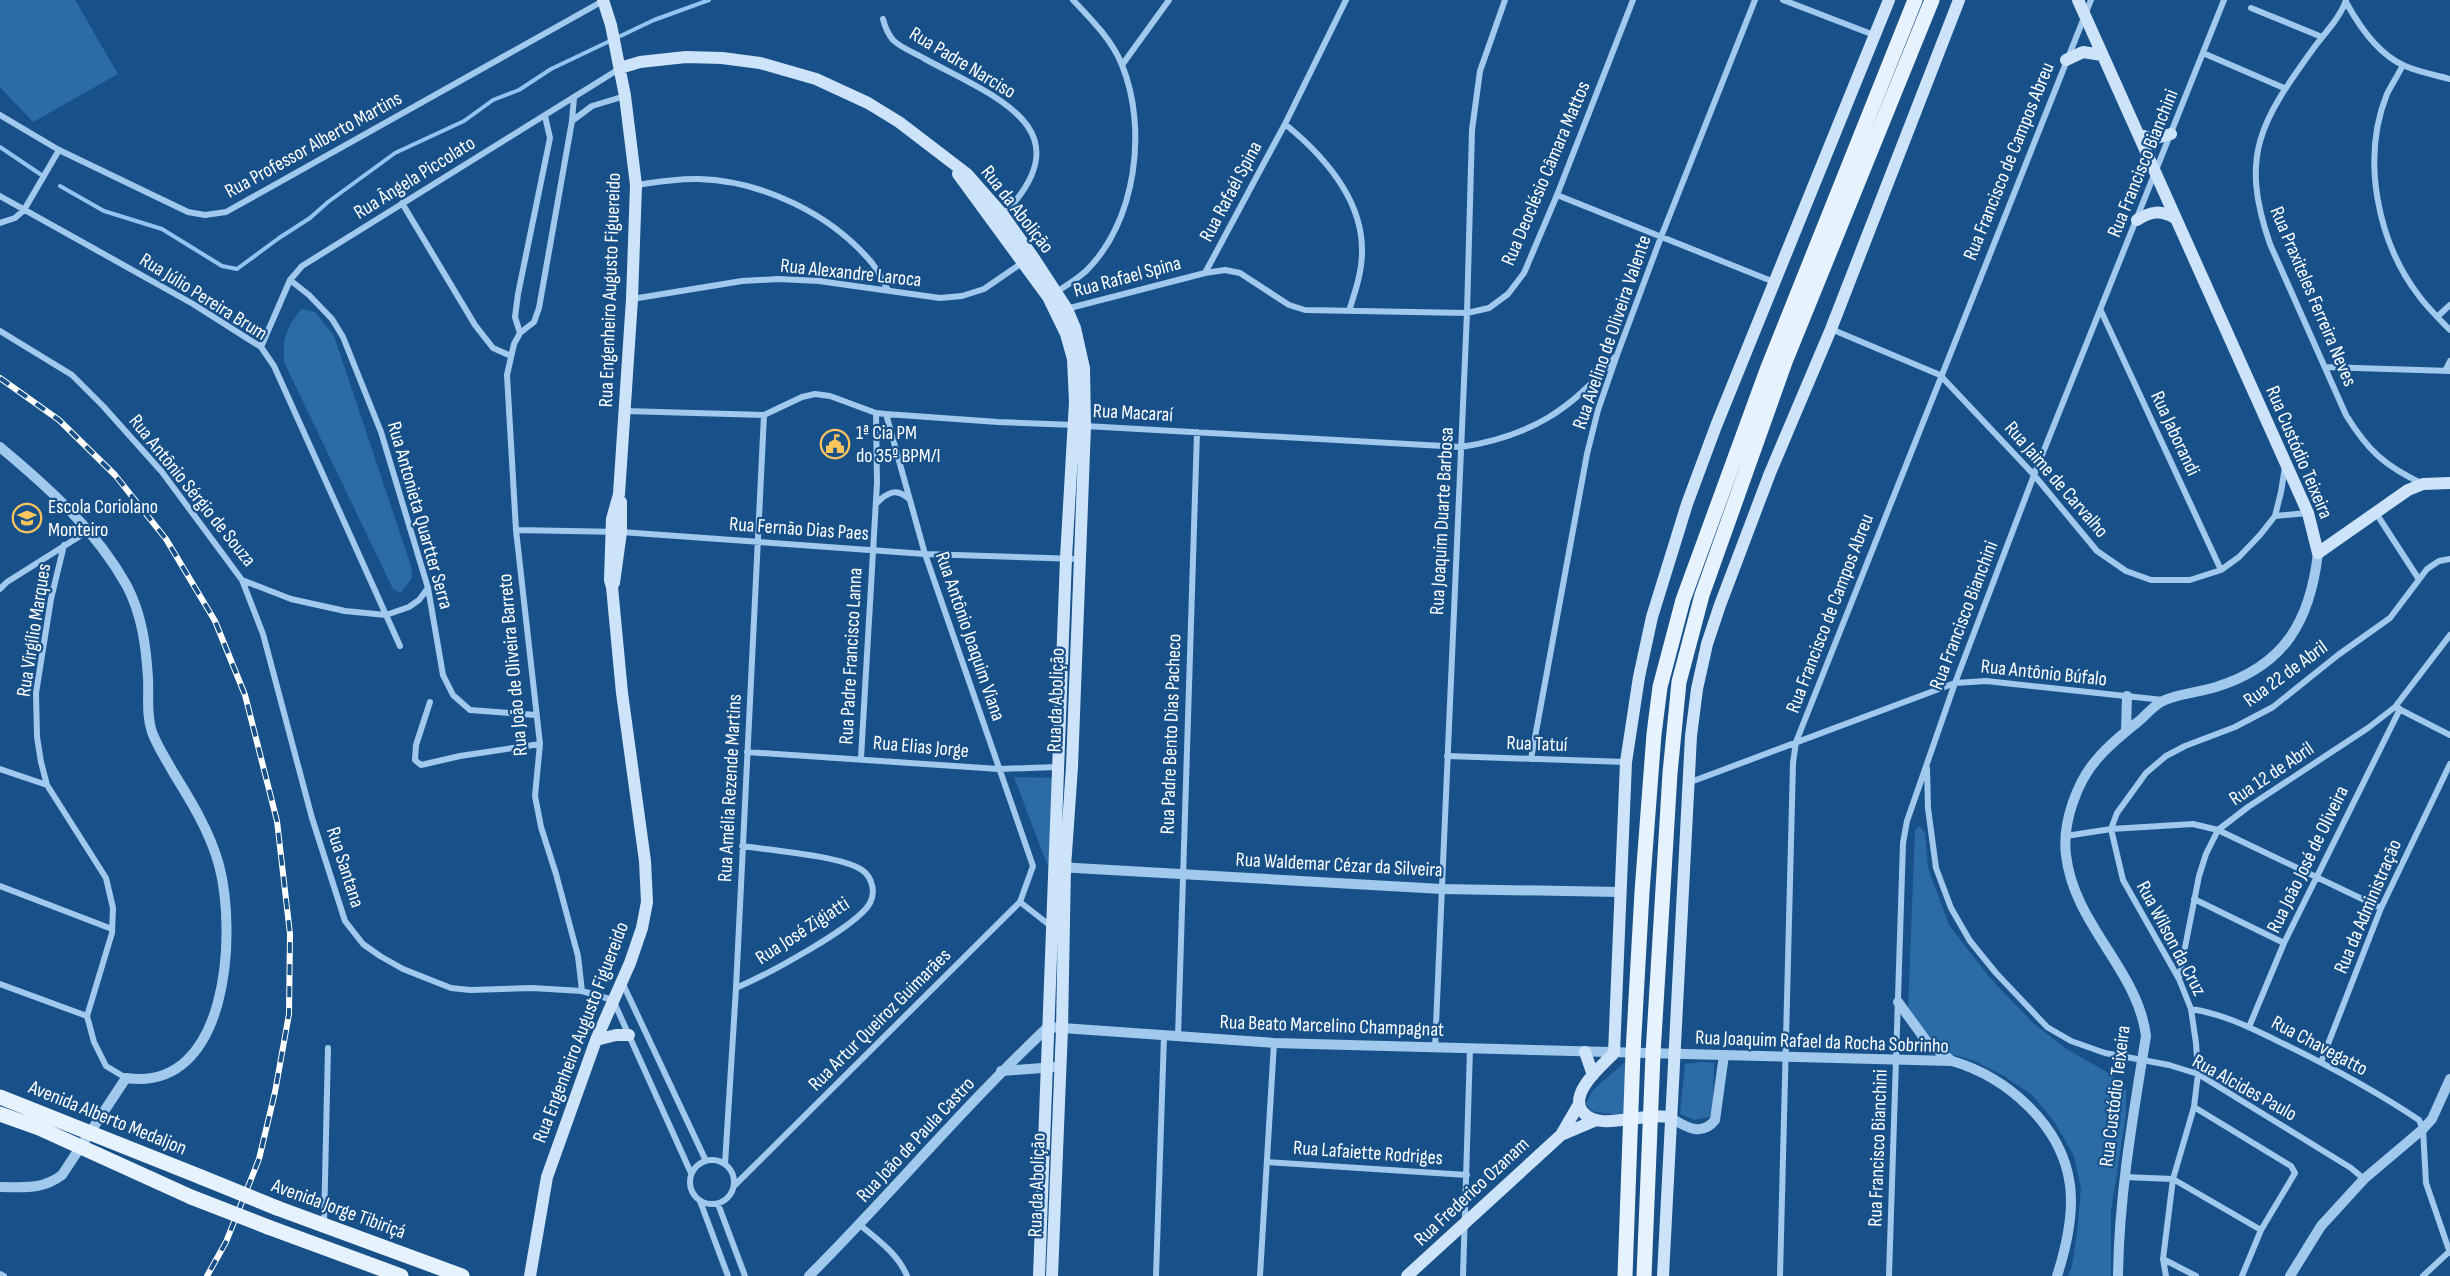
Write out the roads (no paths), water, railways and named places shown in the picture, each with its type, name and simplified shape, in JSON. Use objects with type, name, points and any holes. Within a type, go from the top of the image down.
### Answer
[{"type":"main road","name":"Rua Engenheiro Augusto Figuereido","points":[[530,1276],[547,1177],[596,1040],[642,928],[647,902],[645,861],[615,637],[609,567],[616,532],[619,494],[632,299],[636,185],[625,96],[604,0]]},
{"type":"main road","points":[[610,21],[612,0]]},
{"type":"main road","points":[[1614,1053],[1626,762],[1652,617],[1668,563],[1716,426],[1889,0]]},
{"type":"main road","points":[[1625,1276],[1633,1053],[1654,734],[1660,687],[1683,600],[1767,369],[1915,0]]},
{"type":"main road","points":[[1644,1276],[1653,1054],[1670,773],[1679,682],[1702,595],[1785,362],[1932,0]]},
{"type":"main road","points":[[1663,1276],[1688,783],[1697,689],[1707,644],[1770,473],[1831,329],[1959,0]]},
{"type":"main road","name":"Rua Custódio Teixeira","points":[[2078,0],[2308,513],[2318,553]]},
{"type":"main road","points":[[2066,60],[2083,52],[2102,55]]},
{"type":"main road","name":"Rua da Abolição","points":[[620,68],[640,62],[704,58],[760,63],[791,70],[836,87],[868,104],[934,148],[955,167],[967,174],[1075,328],[1084,368],[1066,558],[1058,767],[1062,1029],[1052,1276]]},
{"type":"main road","points":[[2138,134],[2152,139],[2171,134]]},
{"type":"main road","points":[[2137,220],[2152,212],[2160,212],[2175,218]]},
{"type":"main road","name":"Rua da Abolição","points":[[999,218],[1022,263],[1052,294]]},
{"type":"main road","name":"Rua da Abolição","points":[[1039,1276],[1053,929],[1072,767],[1079,559],[1079,425]]},
{"type":"main road","points":[[2318,553],[2408,490],[2423,484],[2450,483]]},
{"type":"main road","points":[[596,1040],[616,1035],[629,1035]]},
{"type":"main road","points":[[1585,1052],[1593,1075]]},
{"type":"main road","name":"Rua Frederico Ozanam","points":[[1407,1276],[1561,1135],[1579,1104],[1582,1088],[1614,1053]]},
{"type":"main road","name":"Avenida Alberto Medaljon","points":[[0,1096],[201,1177]]},
{"type":"main road","points":[[1579,1104],[1582,1111],[1594,1121]]},
{"type":"main road","name":"Avenida Alberto Medaljon","points":[[0,1114],[191,1197],[401,1276]]},
{"type":"main road","name":"Rua Frederico Ozanam","points":[[1561,1135],[1594,1121],[1613,1122],[1651,1115],[1671,1118]]},
{"type":"main road","name":"Avenida Jorge Tibiriçá","points":[[201,1177],[277,1208],[462,1276]]},
{"type":"street","name":"Rua Professor Alberto Martins","points":[[0,115],[59,150],[188,212],[216,215],[226,212],[604,0]]},
{"type":"street","points":[[1052,294],[1084,272],[1099,255],[1120,219],[1127,199],[1135,159],[1135,123],[1122,65],[1107,39],[1073,0]]},
{"type":"street","points":[[1122,65],[1169,0]]},
{"type":"street","points":[[1346,0],[1285,124],[1325,160],[1342,185],[1353,208],[1362,249],[1361,268],[1349,311]]},
{"type":"street","name":"Rua Joaquim Duarte Barbosa","points":[[1435,1048],[1467,313],[1470,167],[1475,98],[1480,71],[1505,0]]},
{"type":"street","name":"Rua Deoclésio Câmara Mattos","points":[[1205,273],[1224,270],[1240,273],[1289,305],[1305,310],[1467,313],[1489,308],[1508,294],[1524,273],[1633,0]]},
{"type":"street","name":"Rua Avelino de Oliveira Valente","points":[[1531,759],[1587,454],[1598,410],[1661,237],[1755,0]]},
{"type":"street","points":[[1783,0],[1874,35]]},
{"type":"street","name":"Rua Francisco de Campos Abreu","points":[[1780,1276],[1784,1057],[1793,763],[1796,742],[2091,0]]},
{"type":"street","name":"Rua Francisco Bianchini","points":[[1889,1276],[1904,843],[1907,821],[1926,762],[2034,475],[2224,0]]},
{"type":"street","points":[[2346,1],[2357,22],[2371,39],[2403,65],[2450,80]]},
{"type":"street","name":"Rua Praxiteles Ferreira Neves","points":[[2346,1],[2284,88],[2269,117],[2257,148],[2254,168],[2256,192],[2260,216],[2270,244],[2346,415],[2360,438],[2375,456],[2395,471],[2423,484]]},
{"type":"street","points":[[2251,9],[2322,37]]},
{"type":"street","name":"Rua Padre Narciso","points":[[882,19],[895,42],[993,96],[1028,124],[1035,137],[1037,158],[1031,176],[999,218]]},
{"type":"street","points":[[2203,53],[2284,88]]},
{"type":"street","points":[[2403,65],[2388,92],[2376,139],[2375,168],[2379,204],[2388,236],[2400,265],[2418,296],[2450,330]]},
{"type":"street","name":"Rua Ângela Piccolato","points":[[261,347],[290,280],[302,266],[620,68]]},
{"type":"street","points":[[572,121],[592,106],[625,96]]},
{"type":"street","name":"Rua João de Oliveira Barreto","points":[[574,98],[572,121],[539,308],[534,322],[520,333],[507,375],[516,530],[540,744],[535,796],[541,827],[578,956],[582,991]]},
{"type":"street","name":"Rua João de Oliveira Barreto","points":[[520,333],[515,317],[518,294],[550,138],[545,116]]},
{"type":"street","name":"Rua Rafaél Spina","points":[[1205,273],[1285,124]]},
{"type":"street","points":[[0,224],[15,218],[24,210],[59,150]]},
{"type":"street","points":[[636,185],[700,179],[762,190],[796,204],[825,221],[851,241],[873,264],[888,290]]},
{"type":"street","points":[[1557,195],[1774,282]]},
{"type":"street","name":"Rua Júlio Pereira Brum","points":[[0,196],[193,304],[261,347],[274,366],[400,646]]},
{"type":"street","points":[[402,203],[475,325],[493,348],[511,356]]},
{"type":"street","name":"Rua Alexandre Laroca","points":[[632,299],[742,281],[778,279],[819,281],[940,298],[962,296],[984,289],[1022,263]]},
{"type":"street","name":"Rua Rafael Spina","points":[[1062,311],[1205,273]]},
{"type":"street","name":"Rua Antonieta Quartter Serra","points":[[290,280],[309,295],[332,319],[343,337],[381,432],[428,588],[443,675],[453,695],[470,710],[536,715]]},
{"type":"street","points":[[2437,317],[2450,305]]},
{"type":"street","name":"Rua Jaborandi","points":[[2101,311],[2221,570]]},
{"type":"street","name":"Rua Jaime de Carvalho","points":[[1831,329],[1940,375],[2034,475],[2097,552],[2126,571],[2151,580],[2190,580],[2221,570],[2239,557],[2275,516],[2285,461]]},
{"type":"street","name":"Rua Antônio Sérgio de Souza","points":[[0,331],[72,375],[103,406],[162,472],[242,580],[302,601],[345,611],[386,615]]},
{"type":"street","name":"Rua Macaraí","points":[[624,411],[764,415],[802,397],[815,394],[830,396],[876,413],[886,414],[1461,447],[1495,441],[1532,427],[1554,415],[1598,379],[1617,355]]},
{"type":"street","points":[[2325,367],[2447,371],[2450,361]]},
{"type":"street","name":"Rua Padre Francisco Lanna","points":[[861,758],[876,504],[876,413]]},
{"type":"street","name":"Rua Antônio Joaquim Viana","points":[[886,414],[925,554],[1033,866]]},
{"type":"street","name":"Rua Amélia Rezende Martins","points":[[725,1164],[736,988],[764,415]]},
{"type":"street","name":"Rua Padre Bento Dias Pacheco","points":[[1178,1037],[1197,432]]},
{"type":"street","points":[[0,447],[59,498],[88,531],[110,559],[138,608],[144,642],[148,716],[152,734],[199,814],[219,864],[227,930],[224,970],[216,1012],[210,1029],[194,1054],[164,1076],[139,1080],[126,1078],[106,1065],[94,1042],[87,1016],[0,984]]},
{"type":"street","points":[[876,504],[886,494],[895,492],[910,500]]},
{"type":"street","points":[[2375,511],[2418,578]]},
{"type":"street","points":[[2275,516],[2308,513]]},
{"type":"street","name":"Rua Fernão Dias Paes","points":[[516,530],[616,532],[925,554],[1079,559]]},
{"type":"street","points":[[0,589],[7,582],[88,531]]},
{"type":"street","name":"Rua Virgílio Marques","points":[[64,545],[51,599],[36,693],[38,737],[41,762],[48,785],[106,879],[113,908],[112,933],[87,1016]]},
{"type":"street","name":"Rua Custódio Teixeira","points":[[2118,1276],[2118,1227],[2146,1036],[2144,1018],[2136,996],[2082,908],[2074,888],[2066,855],[2066,836],[2070,815],[2079,790],[2098,758],[2163,700],[2239,680],[2276,655],[2291,639],[2303,618],[2315,583],[2318,553]]},
{"type":"street","name":"Rua 22 de Abril","points":[[2111,829],[2117,813],[2129,794],[2146,773],[2166,756],[2185,746],[2235,728],[2273,707],[2338,655],[2390,618],[2418,578],[2439,561],[2450,559]]},
{"type":"street","name":"Rua Santana","points":[[242,580],[263,634],[312,818],[345,921],[363,944],[403,969],[451,988],[470,990],[532,988],[582,991],[613,1000]]},
{"type":"street","points":[[386,615],[409,607],[419,600],[428,588]]},
{"type":"street","name":"Rua 12 de Abril","points":[[2179,978],[2194,898],[2206,854],[2218,830],[2248,807],[2398,708],[2450,635]]},
{"type":"street","name":"Rua Antônio Búfalo","points":[[1688,783],[1955,683],[1986,681],[2163,700]]},
{"type":"street","points":[[2126,731],[2127,696]]},
{"type":"street","points":[[430,702],[416,745],[415,760],[421,765],[460,756],[540,744]]},
{"type":"street","points":[[2398,708],[2450,735]]},
{"type":"street","name":"Rua João José de Oliveira","points":[[2249,1027],[2284,943],[2398,708]]},
{"type":"street","name":"Rua Elias Jorge","points":[[747,752],[999,769],[1058,767]]},
{"type":"street","name":"Rua Tatuí","points":[[1446,756],[1626,762]]},
{"type":"street","name":"Rua Alcides Paulo","points":[[1926,762],[1928,807],[1936,868],[1951,908],[1970,941],[2025,1006],[2048,1027],[2071,1041],[2105,1053],[2169,1065],[2198,1074],[2351,1168],[2364,1179]]},
{"type":"street","name":"Rua da Administração","points":[[2321,1062],[2381,908],[2450,764]]},
{"type":"street","points":[[0,769],[48,785]]},
{"type":"street","points":[[2066,836],[2111,829],[2193,824],[2218,830],[2381,908]]},
{"type":"street","name":"Rua Wilson da Cruz","points":[[2111,829],[2119,868],[2128,891],[2179,978],[2191,1009],[2196,1043],[2198,1074],[2194,1107],[2174,1179],[2163,1259],[2166,1276]]},
{"type":"street","name":"Rua José Zigiatti","points":[[736,988],[786,963],[854,919],[869,905],[873,895],[872,882],[862,870],[835,860],[742,846]]},
{"type":"street","name":"Rua Artur Queiroz Guimarães","points":[[734,1186],[1020,902],[1033,866]]},
{"type":"street","name":"Rua Waldemar Cézar da Silveira","points":[[1060,867],[1442,889],[1621,892]]},
{"type":"street","points":[[0,886],[112,929]]},
{"type":"street","points":[[2194,898],[2284,943]]},
{"type":"street","points":[[1020,902],[1053,929]]},
{"type":"street","points":[[621,982],[706,1161]]},
{"type":"street","points":[[613,1000],[691,1173],[692,1191],[700,1200],[728,1276]]},
{"type":"street","points":[[1898,1002],[1927,1042],[1952,1061]]},
{"type":"street","name":"Rua Chavegatto","points":[[2191,1009],[2207,1011],[2249,1027],[2321,1062],[2419,1120],[2423,1129]]},
{"type":"street","name":"Rua Beato Marcelino Champagnat","points":[[1048,1028],[1274,1043],[1614,1053]]},
{"type":"street","name":"Rua João de Paula Castro","points":[[809,1276],[860,1225],[1001,1071],[1048,1028]]},
{"type":"street","points":[[1156,1276],[1164,1036]]},
{"type":"street","points":[[1260,1276],[1274,1043]]},
{"type":"street","points":[[324,1225],[328,1048]]},
{"type":"street","points":[[1463,1276],[1470,1049]]},
{"type":"street","points":[[1614,1053],[1633,1053]]},
{"type":"street","name":"Rua Joaquim Rafael da Rocha Sobrinho","points":[[1633,1053],[1952,1061],[1972,1067],[2001,1083],[2032,1110],[2050,1133],[2064,1161],[2070,1185],[2069,1213],[2067,1239],[2057,1276]]},
{"type":"street","points":[[1671,1118],[1688,1128],[1697,1130],[1705,1129],[1715,1120],[1724,1055]]},
{"type":"street","points":[[1001,1071],[1060,1067]]},
{"type":"street","points":[[0,1187],[46,1185],[62,1175],[126,1078]]},
{"type":"street","points":[[2290,1276],[2321,1226],[2364,1179],[2432,1119],[2450,1079]]},
{"type":"street","points":[[2194,1107],[2294,1170],[2294,1176],[2261,1230],[2242,1276]]},
{"type":"street","points":[[2423,1129],[2426,1183],[2450,1252],[2423,1276]]},
{"type":"street","points":[[691,1173],[706,1161],[713,1160],[725,1164],[733,1173],[734,1186],[729,1197],[718,1204],[700,1200]]},
{"type":"street","name":"Rua Lafaiette Rodriges","points":[[1267,1162],[1467,1175]]},
{"type":"street","points":[[2124,1177],[2174,1179],[2261,1230]]},
{"type":"street","points":[[718,1204],[746,1276]]},
{"type":"street","points":[[860,1225],[886,1247],[903,1266],[907,1276]]},
{"type":"street","points":[[2163,1259],[2196,1276]]},
{"type":"street","points":[[0,1274],[4,1276]]},
{"type":"waterway","points":[[60,186],[104,211],[162,229],[222,266],[237,269],[310,218],[395,153],[464,121],[493,100],[519,90],[551,69],[654,20],[709,0]]},
{"type":"waterway","points":[[0,147],[40,174]]},
{"type":"railway","points":[[0,378],[59,420],[115,475],[166,539],[215,621],[245,695],[277,821],[290,934],[289,1014],[275,1092],[259,1159],[226,1242],[207,1276]]},
{"type":"place","name":"1ª Cia PM do 35º BPM/I","points":[[835,444]]},
{"type":"place","name":"Escola Coriolano Monteiro","points":[[27,518]]}]
